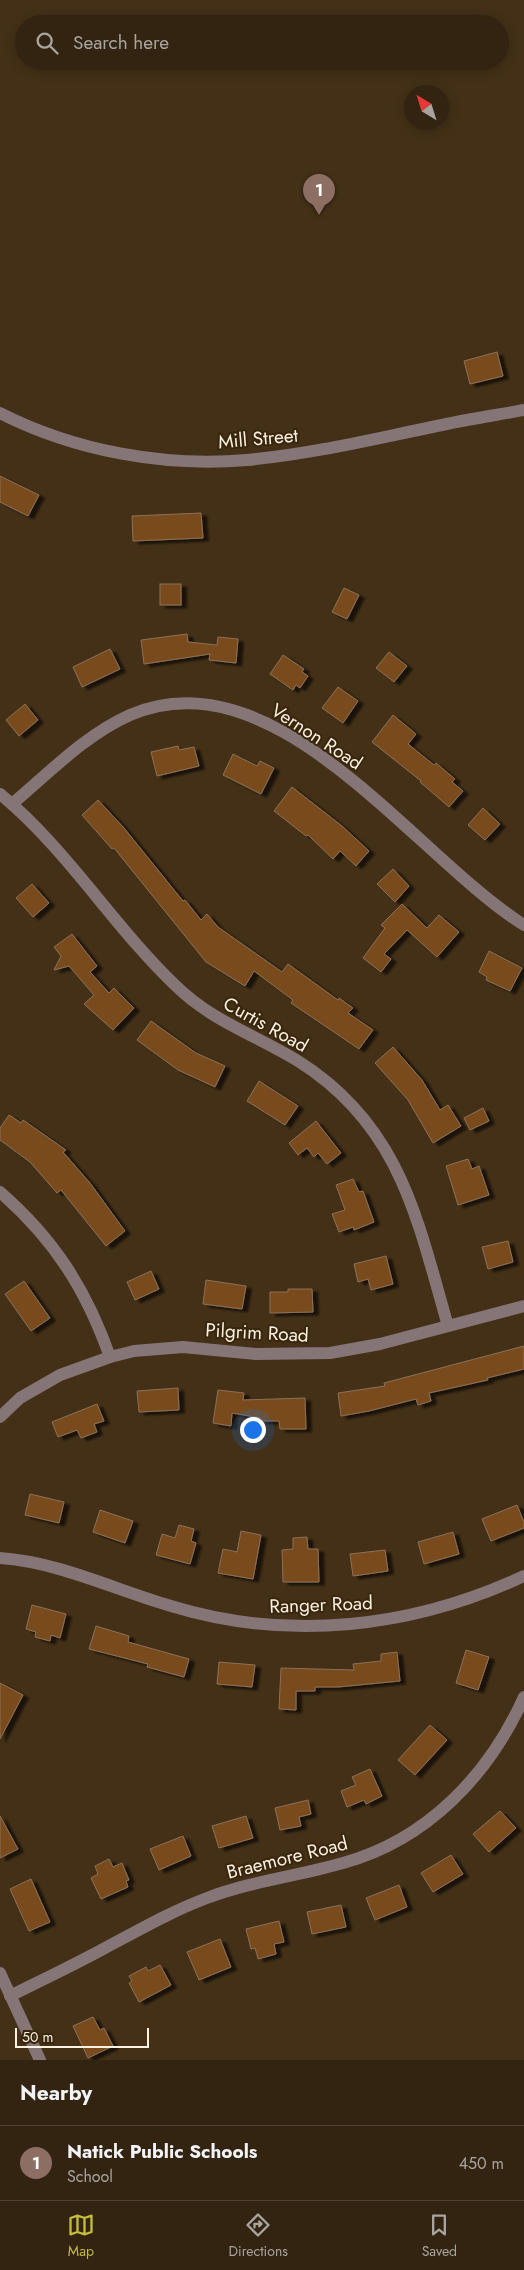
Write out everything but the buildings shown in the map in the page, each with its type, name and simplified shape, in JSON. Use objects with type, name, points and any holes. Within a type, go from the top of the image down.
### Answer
[{"type":"street","name":"Mill Street","points":[[0,413],[46,433],[94,447],[154,459],[209,461],[246,460],[321,450],[443,424],[524,410]]},
{"type":"street","name":"Vernon Road","points":[[12,804],[91,737],[130,715],[174,704],[218,706],[261,720],[309,748],[374,798],[495,906],[524,925]]},
{"type":"street","name":"Curtis Road","points":[[0,794],[47,839],[150,961],[185,996],[220,1020],[295,1059],[313,1071],[351,1103],[367,1121],[394,1164],[407,1190],[416,1214],[448,1326]]},
{"type":"street","points":[[0,1192],[33,1223],[68,1268],[94,1313],[110,1357]]},
{"type":"street","name":"Pilgrim Road","points":[[0,1417],[20,1398],[60,1375],[110,1357],[134,1351],[183,1347],[265,1354],[330,1353],[380,1344],[524,1306]]},
{"type":"street","name":"Ranger Road","points":[[0,1558],[39,1563],[170,1606],[219,1619],[296,1627],[346,1625],[423,1613],[473,1598],[524,1576]]},
{"type":"street","name":"Braemore Road","points":[[10,1996],[158,1920],[206,1898],[257,1882],[343,1863],[393,1844],[433,1817],[454,1800],[473,1780],[503,1739],[524,1697]]},
{"type":"street","points":[[0,1973],[40,2060]]},
{"type":"place","name":"Natick Public Schools","points":[[319,215]]}]
